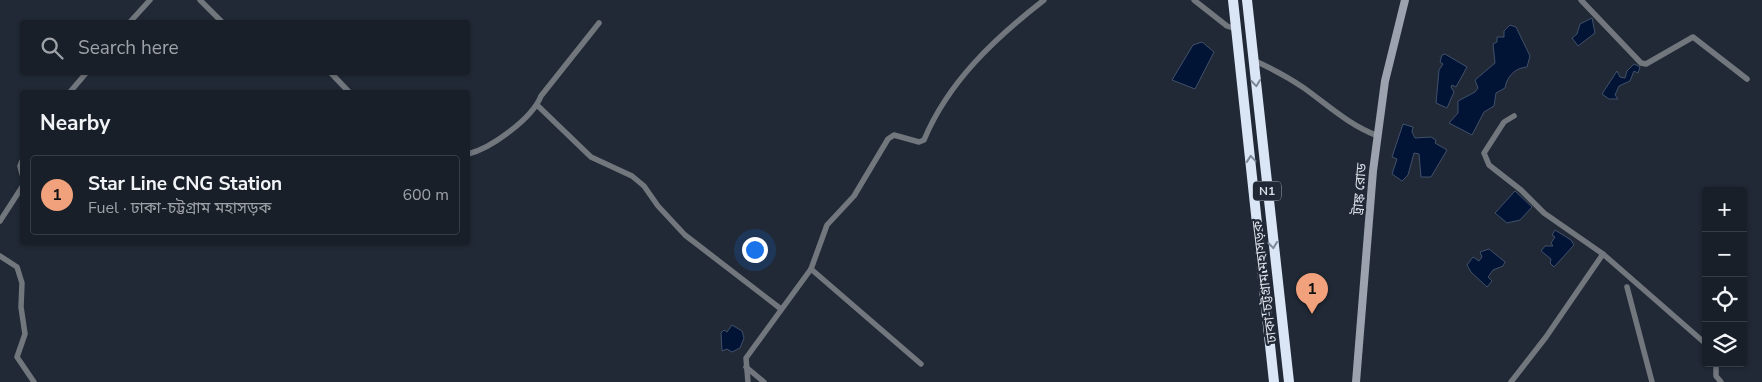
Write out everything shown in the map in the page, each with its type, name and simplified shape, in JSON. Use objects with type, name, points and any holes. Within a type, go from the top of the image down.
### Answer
[{"type":"highway","name":"ঢাকা-চট্টগ্রাম মহাসড়ক","points":[[1233,0],[1274,382]]},
{"type":"highway","name":"ঢাকা-চট্টগ্রাম মহাসড়ক","points":[[1248,0],[1289,382]]},
{"type":"main road","name":"ট্রাঙ্ক রোড","points":[[1356,382],[1373,171],[1385,81],[1405,0]]},
{"type":"street","points":[[132,20],[150,0]]},
{"type":"street","points":[[200,0],[220,20]]},
{"type":"street","points":[[748,382],[746,358],[811,269],[827,225],[854,196],[888,139],[894,135],[919,142],[924,140],[938,109],[959,79],[994,44],[1044,0]]},
{"type":"street","points":[[1194,0],[1227,26],[1236,29]]},
{"type":"street","points":[[1581,0],[1641,62],[1646,64],[1693,37],[1747,80]]},
{"type":"street","points":[[470,153],[499,140],[537,104],[541,96],[598,23]]},
{"type":"street","points":[[1253,60],[1276,71],[1304,89],[1357,128],[1378,136]]},
{"type":"street","points":[[72,90],[84,75]]},
{"type":"street","points":[[333,75],[347,90]]},
{"type":"street","points":[[537,104],[591,157],[632,176],[644,186],[658,206],[685,235],[781,309]]},
{"type":"street","points":[[1514,116],[1504,122],[1484,153],[1489,165],[1521,190],[1544,213],[1583,238],[1603,254],[1702,341]]},
{"type":"street","points":[[0,221],[20,191]]},
{"type":"street","points":[[1511,382],[1546,338],[1603,254]]},
{"type":"street","points":[[0,256],[10,261],[19,272],[24,334],[17,357],[34,382]]},
{"type":"street","points":[[811,269],[921,364]]},
{"type":"street","points":[[1627,287],[1652,382]]},
{"type":"street","points":[[746,367],[764,382]]},
{"type":"street","points":[[1716,367],[1716,376],[1721,382]]},
{"type":"water","points":[[1592,18],[1595,33],[1578,46],[1572,38],[1577,34],[1580,24]]},
{"type":"water","points":[[1510,25],[1516,27],[1530,56],[1527,67],[1512,73],[1505,88],[1496,93],[1494,106],[1484,112],[1472,135],[1449,123],[1458,113],[1458,101],[1475,92],[1478,88],[1475,80],[1495,63],[1493,44],[1497,42],[1497,37],[1504,37],[1504,31]]},
{"type":"water","points":[[1202,42],[1214,52],[1195,89],[1172,80],[1193,45]]},
{"type":"water","points":[[1445,54],[1467,67],[1456,87],[1452,85],[1451,87],[1454,92],[1447,108],[1436,103],[1439,70],[1443,64],[1440,62],[1442,55]]},
{"type":"water","points":[[1634,64],[1640,67],[1638,73],[1634,71],[1630,81],[1619,86],[1615,95],[1618,99],[1609,99],[1602,94],[1617,71],[1620,77],[1625,78],[1627,71]]},
{"type":"water","points":[[1403,124],[1413,127],[1412,132],[1415,138],[1431,137],[1436,140],[1435,143],[1447,150],[1431,177],[1421,177],[1419,154],[1414,153],[1408,175],[1402,181],[1392,174],[1397,159],[1392,157]]},
{"type":"water","points":[[1515,191],[1532,207],[1520,220],[1507,223],[1495,213]]},
{"type":"water","points":[[1555,230],[1571,240],[1574,245],[1554,267],[1550,263],[1551,259],[1541,251],[1545,246],[1553,246],[1551,243],[1555,237],[1552,235]]},
{"type":"water","points":[[1489,249],[1505,262],[1503,266],[1493,270],[1488,277],[1492,281],[1487,287],[1471,272],[1467,265],[1473,257],[1479,261],[1482,257],[1480,252]]},
{"type":"water","points":[[732,325],[742,331],[744,338],[740,348],[732,352],[727,349],[722,351],[721,333],[724,330],[727,332]]},
{"type":"place","name":"Star Line CNG Station","points":[[1312,314]]}]
